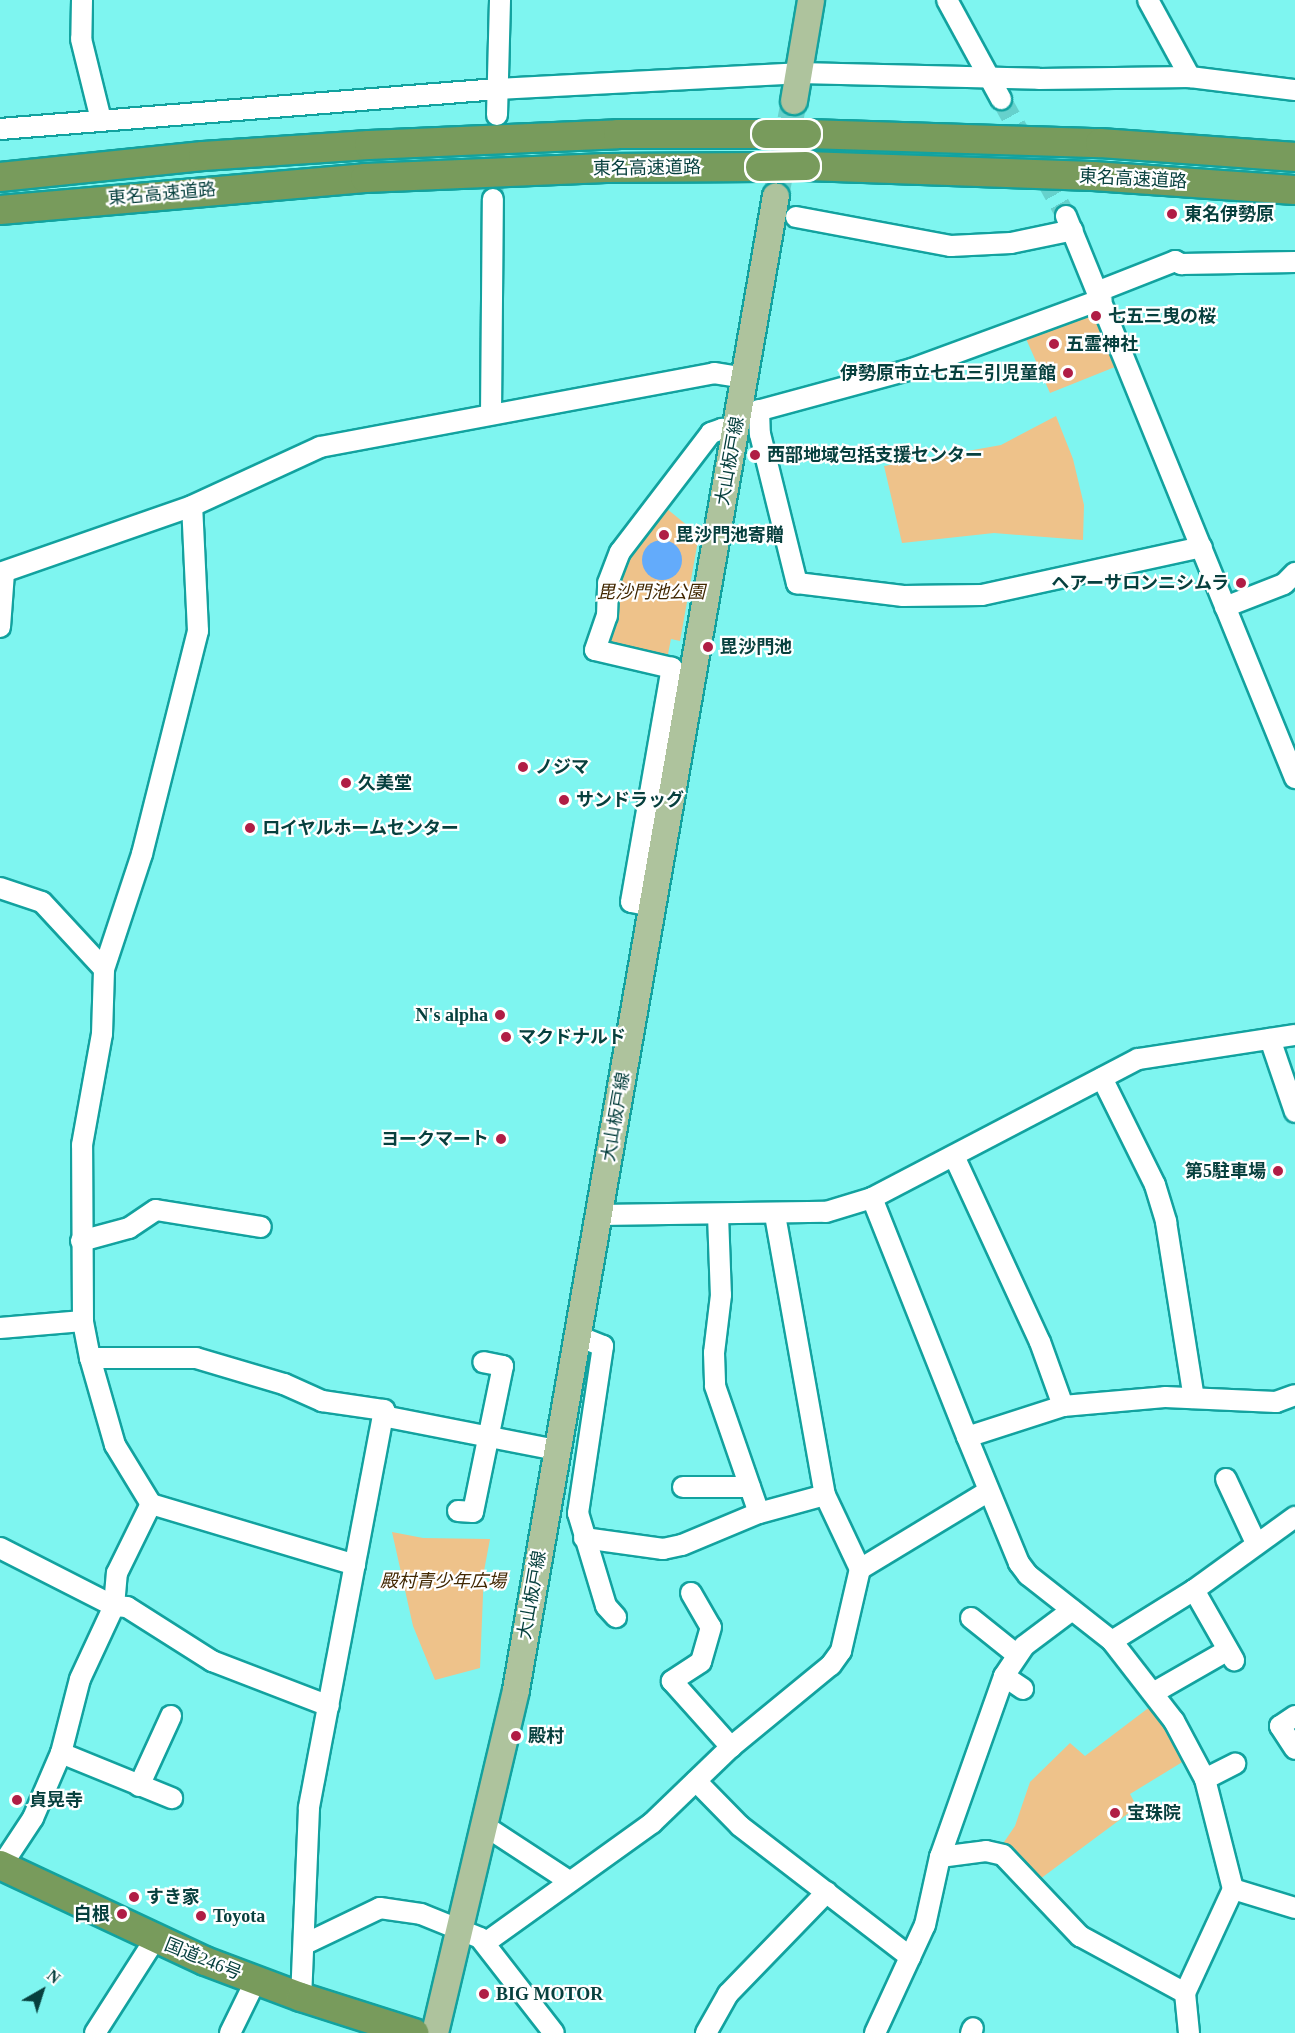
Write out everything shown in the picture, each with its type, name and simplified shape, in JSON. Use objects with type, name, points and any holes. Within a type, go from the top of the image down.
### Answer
[{"type":"highway","name":"東名高速道路","points":[[0,177],[203,156],[369,145],[607,134],[807,134],[1100,143],[1295,157]]},
{"type":"highway","name":"東名高速道路","points":[[0,210],[365,178],[584,168],[806,166],[1093,176],[1295,190]]},
{"type":"highway","name":"国道246号","points":[[1,1866],[155,1939],[256,1980],[301,1997],[414,2033]]},
{"type":"main road","points":[[794,101],[811,0]]},
{"type":"main road","name":"大山板戸線","points":[[435,2033],[516,1690],[714,555],[744,419],[745,378],[776,196]]},
{"type":"street","points":[[82,0],[81,39],[101,120]]},
{"type":"street","points":[[497,115],[500,0]]},
{"type":"street","points":[[947,0],[1001,99]]},
{"type":"street","points":[[1148,0],[1190,77]]},
{"type":"street","points":[[0,129],[497,89],[799,74],[1039,79],[1190,77],[1295,90]]},
{"type":"street","points":[[491,414],[493,199]]},
{"type":"street","points":[[796,216],[951,246],[1011,243],[1069,223],[1101,295],[1295,778]]},
{"type":"street","points":[[652,906],[631,902],[672,668],[595,650],[607,616],[608,583],[620,552],[711,433],[744,419],[912,369],[1101,295],[1175,261],[1181,264],[1295,262]]},
{"type":"street","points":[[0,627],[2,572],[192,506],[320,447],[714,373],[745,378]]},
{"type":"street","points":[[744,419],[760,434],[797,583],[903,596],[982,595],[1202,547]]},
{"type":"street","points":[[192,506],[198,631],[142,854],[104,969],[102,1034],[82,1145],[83,1321],[90,1358],[115,1445],[151,1504],[356,1565]]},
{"type":"street","points":[[1225,607],[1284,584],[1295,573]]},
{"type":"street","points":[[0,888],[42,902],[104,969]]},
{"type":"street","points":[[599,1215],[775,1215],[826,1212],[872,1198],[1138,1059],[1295,1035]]},
{"type":"street","points":[[1270,1039],[1295,1112]]},
{"type":"street","points":[[1102,1078],[1155,1185],[1166,1221],[1194,1398]]},
{"type":"street","points":[[954,1156],[1040,1342],[1063,1406]]},
{"type":"street","points":[[872,1198],[987,1492],[1018,1563],[1112,1641],[1174,1721],[1205,1779],[1233,1889],[1185,1993],[1189,2033]]},
{"type":"street","points":[[81,1241],[129,1228],[156,1210],[261,1227]]},
{"type":"street","points":[[718,1215],[721,1295],[714,1353],[715,1386],[759,1513]]},
{"type":"street","points":[[485,1943],[652,1823],[731,1747],[831,1665],[841,1651],[860,1569],[825,1495],[775,1215]]},
{"type":"street","points":[[0,1328],[83,1321]]},
{"type":"street","points":[[578,1336],[603,1346],[579,1494],[584,1538],[606,1606],[616,1617]]},
{"type":"street","points":[[90,1358],[196,1358],[251,1377],[284,1384],[322,1401],[384,1410],[309,1808],[303,1883],[305,1944],[301,1997]]},
{"type":"street","points":[[471,1512],[489,1437],[510,1367],[483,1362]]},
{"type":"street","points":[[967,1437],[1063,1406],[1194,1398],[1276,1402],[1295,1395]]},
{"type":"street","points":[[383,1416],[557,1450]]},
{"type":"street","points":[[1226,1479],[1256,1543]]},
{"type":"street","points":[[683,1487],[750,1487]]},
{"type":"street","points":[[860,1569],[987,1492]]},
{"type":"street","points":[[584,1538],[663,1549],[682,1545],[759,1513],[825,1495]]},
{"type":"street","points":[[1,1866],[33,1818],[60,1753],[80,1679],[114,1606],[117,1573],[151,1504]]},
{"type":"street","points":[[1112,1641],[1194,1590],[1295,1517]]},
{"type":"street","points":[[0,1548],[114,1606],[127,1607],[212,1661],[329,1706]]},
{"type":"street","points":[[1153,1693],[1231,1655],[1194,1590]]},
{"type":"street","points":[[694,1604],[711,1627],[701,1662],[668,1677],[731,1747]]},
{"type":"street","points":[[875,2033],[925,1925],[940,1857],[1004,1677],[1016,1654],[1072,1610]]},
{"type":"street","points":[[971,1618],[1016,1654]]},
{"type":"street","points":[[1004,1677],[1023,1689]]},
{"type":"street","points":[[139,1786],[171,1716]]},
{"type":"street","points":[[1295,1716],[1280,1726],[1295,1749]]},
{"type":"street","points":[[60,1753],[139,1786],[149,1786],[172,1798]]},
{"type":"street","points":[[1205,1779],[1235,1764]]},
{"type":"street","points":[[696,1780],[740,1826],[910,1957]]},
{"type":"street","points":[[485,1826],[569,1881]]},
{"type":"street","points":[[940,1857],[986,1851],[1002,1855],[1080,1936],[1185,1993]]},
{"type":"street","points":[[1233,1889],[1295,1908]]},
{"type":"street","points":[[706,2033],[728,1994],[827,1892]]},
{"type":"street","points":[[305,1944],[380,1908],[409,1910],[458,1929],[485,1943],[554,2033]]},
{"type":"street","points":[[95,2033],[155,1939]]},
{"type":"street","points":[[230,2033],[256,1980]]},
{"type":"green space","points":[[1094,307],[1120,365],[1050,393],[1023,332]]},
{"type":"green space","points":[[1056,416],[1073,459],[1084,505],[1083,540],[994,533],[902,543],[884,466],[1001,445]]},
{"type":"green space","name":"毘沙門池公園","points":[[661,504],[699,535],[680,641],[671,639],[667,659],[606,647],[621,565]]},
{"type":"green space","name":"殿村青少年広場","points":[[392,1532],[423,1538],[490,1539],[484,1571],[480,1668],[435,1680],[413,1626]]},
{"type":"green space","points":[[1155,1703],[1189,1758],[1130,1794],[1137,1807],[1036,1882],[1002,1845],[1015,1826],[1030,1782],[1070,1743],[1085,1756]]},
{"type":"water","points":[[662,540],[676,546],[682,560],[676,574],[662,580],[648,574],[642,560],[648,546]]},
{"type":"tunnel","points":[[1001,99],[1066,216]]},
{"type":"tunnel","points":[[776,196],[794,101]]},
{"type":"tunnel","points":[[493,199],[496,127]]},
{"type":"place","name":"東名伊勢原","points":[[1172,214]]},
{"type":"place","name":"七五三曳の桜","points":[[1096,316]]},
{"type":"place","name":"五霊神社","points":[[1054,344]]},
{"type":"place","name":"伊勢原市立七五三引児童館","points":[[1068,373]]},
{"type":"place","name":"西部地域包括支援センター","points":[[755,455]]},
{"type":"place","name":"毘沙門池寄贈","points":[[664,535]]},
{"type":"place","name":"ヘアーサロンニシムラ","points":[[1241,583]]},
{"type":"place","name":"毘沙門池","points":[[708,647]]},
{"type":"place","name":"ノジマ","points":[[523,767]]},
{"type":"place","name":"久美堂","points":[[346,783]]},
{"type":"place","name":"サンドラッグ","points":[[564,800]]},
{"type":"place","name":"ロイヤルホームセンター","points":[[250,828]]},
{"type":"place","name":"N's alpha","points":[[500,1015]]},
{"type":"place","name":"マクドナルド","points":[[506,1037]]},
{"type":"place","name":"ヨークマート","points":[[501,1139]]},
{"type":"place","name":"第5駐車場","points":[[1278,1171]]},
{"type":"place","name":"殿村","points":[[516,1736]]},
{"type":"place","name":"貞晃寺","points":[[17,1800]]},
{"type":"place","name":"宝珠院","points":[[1115,1813]]},
{"type":"place","name":"すき家","points":[[134,1897]]},
{"type":"place","name":"白根","points":[[122,1914]]},
{"type":"place","name":"Toyota","points":[[201,1916]]},
{"type":"place","name":"BIG MOTOR","points":[[484,1994]]}]
